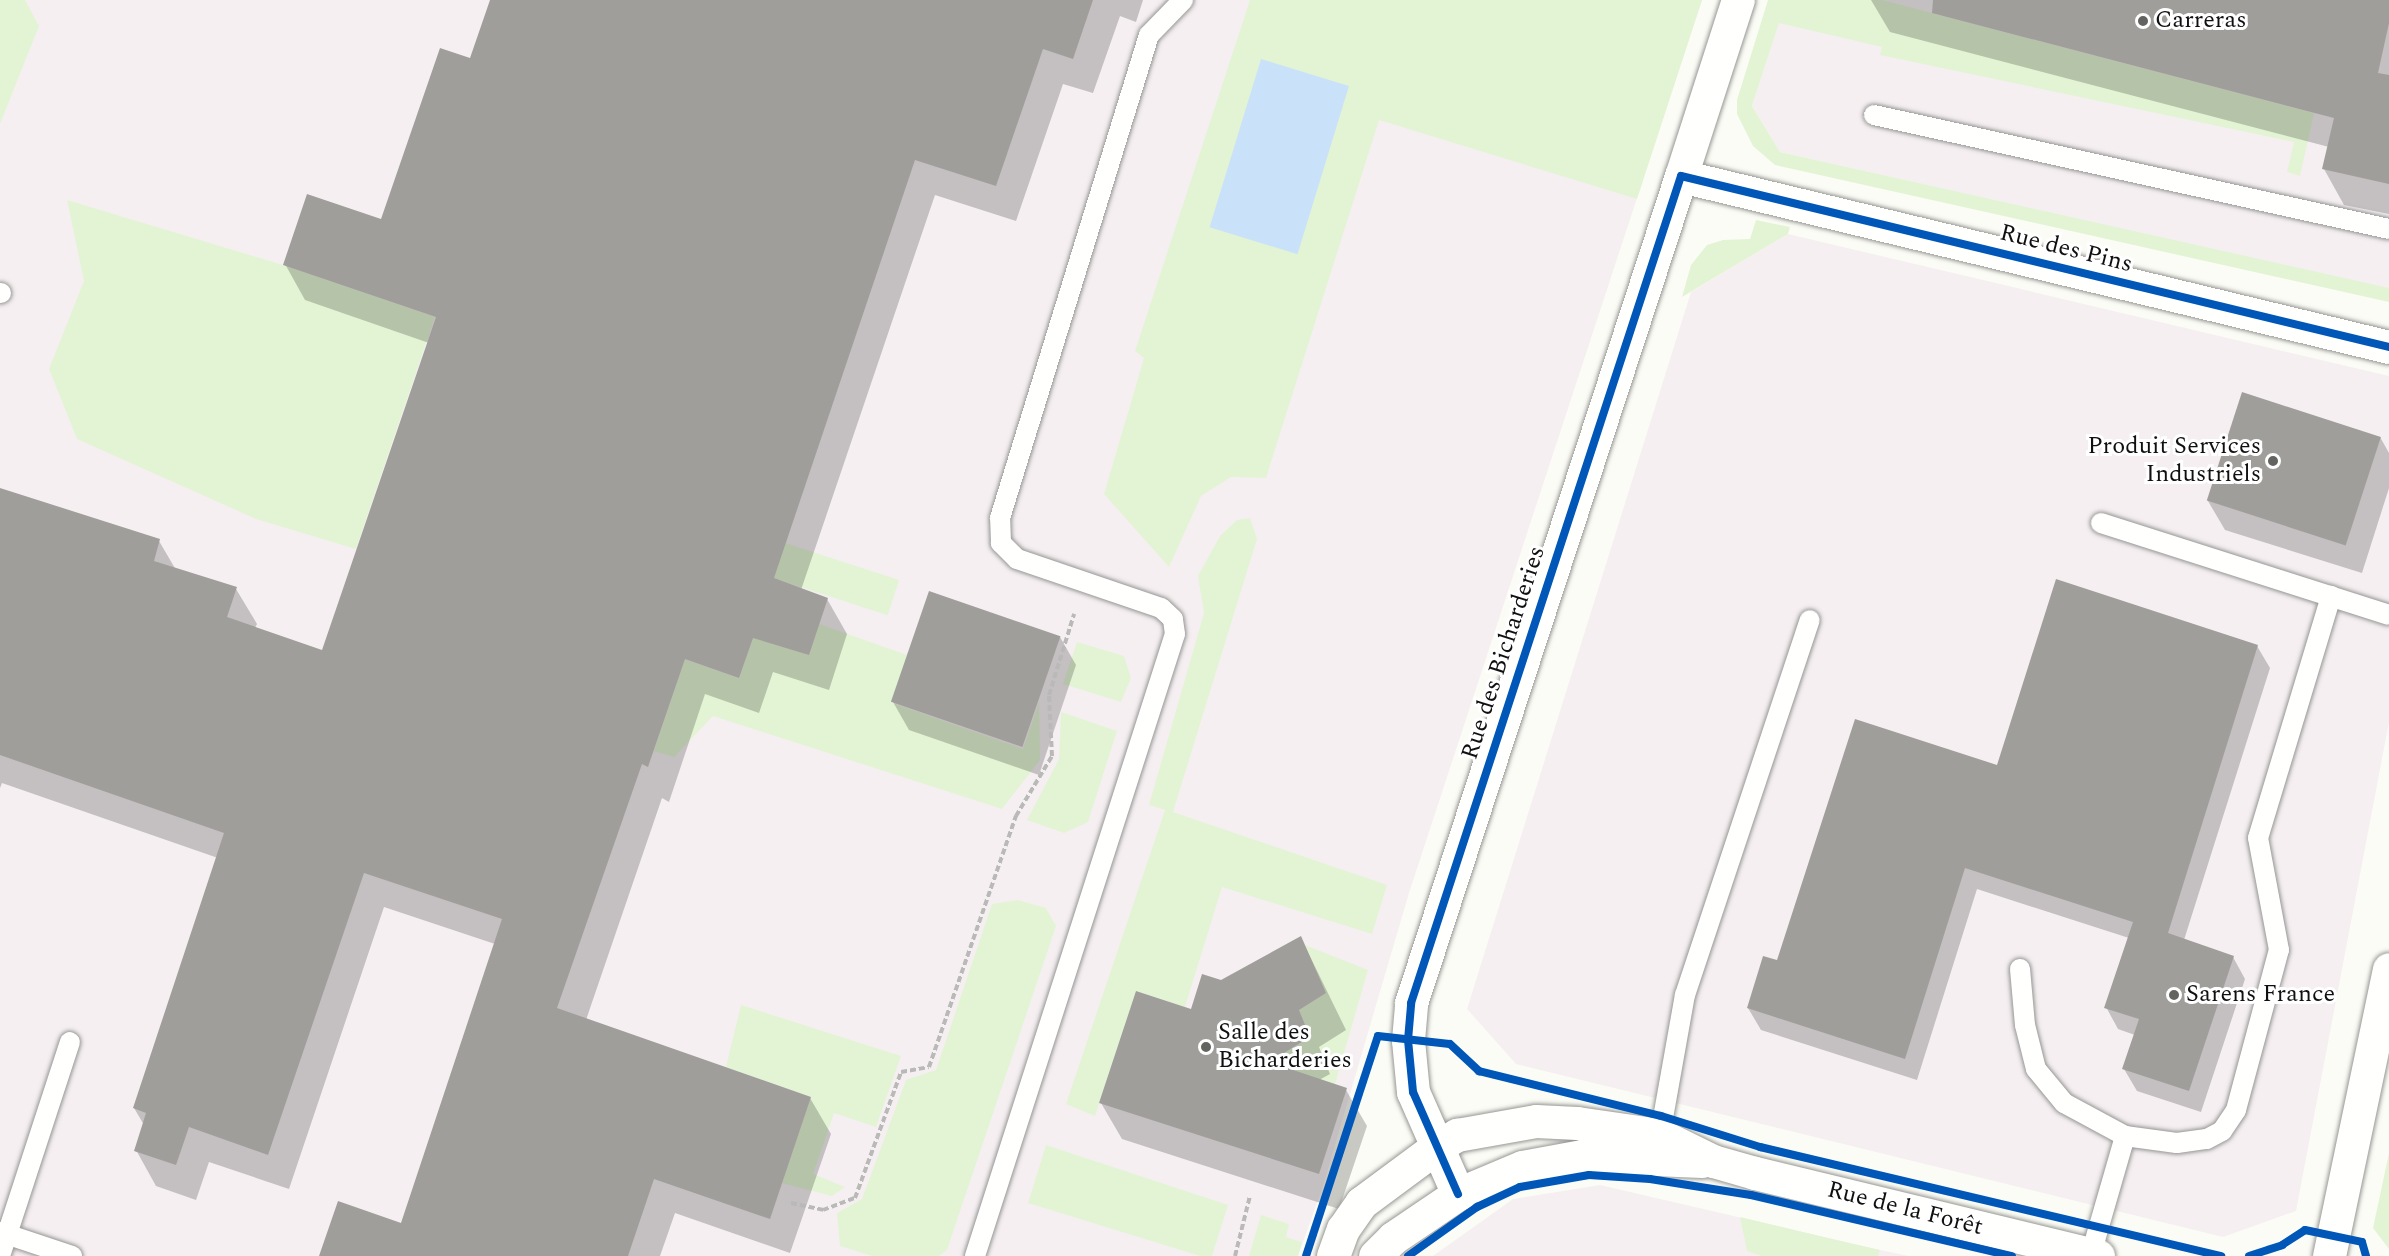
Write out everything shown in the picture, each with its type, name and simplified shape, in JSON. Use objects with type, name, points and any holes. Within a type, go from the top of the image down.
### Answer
[{"type":"street","name":"Rue des Bicharderies","points":[[1458,1194],[1435,1148],[1413,1092],[1408,1040],[1411,1003],[1738,0]]},
{"type":"street","name":"Rue des Pins","points":[[1681,176],[2389,347]]},
{"type":"street","points":[[2329,1256],[2389,969]]},
{"type":"street","name":"Rue de la Forêt","points":[[1435,1148],[1457,1136],[1536,1121],[1576,1123],[1660,1136],[1713,1161],[2094,1255]]},
{"type":"street","points":[[1333,1256],[1343,1229],[1361,1203],[1435,1148]]},
{"type":"street","name":"Rue de la Forêt","points":[[1458,1194],[1522,1167],[1582,1156],[1713,1161]]},
{"type":"street","points":[[1375,1256],[1393,1238],[1458,1194]]},
{"type":"lane","points":[[975,1256],[1174,634],[1173,619],[1161,608],[1017,560],[1001,543],[1000,518],[1149,35],[1183,0]]},
{"type":"lane","points":[[1874,115],[2389,230]]},
{"type":"lane","points":[[2101,523],[2389,615]]},
{"type":"lane","points":[[2020,969],[2025,1025],[2036,1069],[2064,1104],[2125,1136],[2177,1143],[2207,1139],[2222,1131],[2236,1110],[2279,950],[2258,838],[2331,596]]},
{"type":"lane","points":[[1660,1136],[1685,995],[1809,620]]},
{"type":"lane","points":[[0,1256],[4,1233],[70,1042]]},
{"type":"lane","points":[[2094,1255],[2125,1136]]},
{"type":"lane","points":[[4,1233],[72,1256]]},
{"type":"path","points":[[791,1203],[823,1210],[855,1198],[901,1072],[929,1067],[1016,816],[1052,756],[1049,695],[1083,582]]},
{"type":"path","points":[[1234,1256],[1250,1196]]},
{"type":"shaded area","points":[[0,0],[1702,0],[1409,893],[1323,1186],[1298,1256],[0,1256]]},
{"type":"shaded area","points":[[1786,0],[2389,0],[2389,289],[1780,152],[1752,106]]},
{"type":"shaded area","points":[[1788,234],[2389,376],[2389,722],[2296,1211],[2223,1237],[1516,1064],[1467,1009],[1691,292]]},
{"type":"shaded area","points":[[1600,1185],[1909,1256],[1433,1256],[1513,1199]]},
{"type":"green space","points":[[0,0],[25,0],[39,26],[0,124]]},
{"type":"green space","points":[[1250,0],[1702,0],[1637,199],[1379,120],[1266,478],[1231,477],[1201,496],[1169,567],[1104,494],[1144,358],[1135,351]]},
{"type":"green space","points":[[1768,0],[1882,0],[2314,113],[2300,176],[2287,172],[2294,142],[1880,55],[1882,47],[1779,23],[1752,106],[1780,152],[2389,288],[2389,302],[1775,165],[1753,146],[1737,114],[1737,100]]},
{"type":"green space","points":[[67,200],[283,265],[435,317],[356,549],[256,519],[77,439],[49,369],[84,281]]},
{"type":"green space","points":[[1756,220],[1790,227],[1788,234],[1682,297],[1691,265],[1707,245],[1723,240],[1750,239]]},
{"type":"green space","points":[[1250,518],[1257,539],[1173,812],[1387,885],[1372,934],[1222,887],[1185,1007],[1136,991],[1095,1116],[1066,1104],[1165,810],[1149,805],[1204,613],[1198,576],[1220,536],[1237,520]]},
{"type":"green space","points":[[785,543],[899,580],[888,615],[774,578]]},
{"type":"green space","points":[[819,624],[907,655],[892,703],[1023,749],[1039,703],[1040,760],[1002,809],[713,716],[674,757],[654,751],[685,659],[739,678],[754,635],[809,655]]},
{"type":"green space","points":[[1077,642],[1124,656],[1131,678],[1121,702],[1063,684]]},
{"type":"green space","points":[[1061,712],[1117,731],[1088,822],[1064,833],[1027,820],[1059,759]]},
{"type":"green space","points":[[1018,900],[1046,908],[1056,926],[947,1250],[939,1256],[872,1256],[840,1246],[837,1213],[862,1199],[906,1080],[936,1070],[992,904]]},
{"type":"green space","points":[[1305,945],[1368,970],[1335,1084],[1291,1082],[1277,1057],[1310,1037],[1299,1010],[1326,993]]},
{"type":"green space","points":[[741,1005],[901,1056],[876,1127],[834,1113],[813,1174],[845,1187],[832,1196],[782,1183],[811,1097],[726,1067]]},
{"type":"green space","points":[[1046,1145],[1228,1205],[1212,1256],[1200,1256],[1028,1203]]},
{"type":"green space","points":[[2389,1153],[2389,1249],[2373,1228]]},
{"type":"green space","points":[[1261,1215],[1289,1224],[1286,1237],[1302,1242],[1298,1256],[1249,1256]]},
{"type":"green space","points":[[1740,1217],[1880,1250],[1878,1256],[1762,1256],[1747,1251]]},
{"type":"water","points":[[1261,59],[1349,86],[1298,254],[1210,227]]},
{"type":"building","points":[[490,0],[1093,0],[1073,59],[1043,49],[996,186],[915,160],[774,578],[828,598],[809,655],[753,638],[739,678],[685,659],[648,767],[642,764],[557,1008],[811,1097],[770,1219],[654,1179],[628,1256],[319,1256],[338,1201],[401,1223],[502,919],[364,873],[268,1155],[189,1127],[176,1165],[134,1151],[146,1113],[133,1108],[224,833],[0,755],[0,488],[160,539],[154,561],[237,587],[227,617],[322,650],[436,317],[283,265],[307,194],[381,219],[440,48],[470,58]]},
{"type":"building","points":[[1933,0],[2389,0],[2389,23],[2378,73],[2389,75],[2389,184],[2322,169],[2334,118],[1932,13]]},
{"type":"building","points":[[2242,392],[2381,437],[2346,546],[2207,500]]},
{"type":"building","points":[[2056,579],[2258,645],[2168,933],[2234,956],[2189,1091],[2122,1069],[2139,1019],[2104,1008],[2133,922],[1965,868],[1905,1059],[1747,1008],[1763,956],[1777,960],[1855,719],[1997,765]]},
{"type":"building","points":[[929,591],[1060,636],[1022,747],[891,702]]},
{"type":"building","name":"Salle des Bicharderies","points":[[1301,936],[1326,993],[1299,1010],[1310,1037],[1269,1062],[1347,1088],[1319,1174],[1099,1103],[1136,991],[1191,1009],[1202,974],[1221,980]]},
{"type":"cycle path","points":[[1458,1194],[1413,1092],[1408,1040],[1411,1003],[1681,176],[2389,347]]},
{"type":"cycle path","points":[[1306,1256],[1378,1036],[1450,1044],[1479,1071],[1661,1116],[1760,1147],[2221,1256]]},
{"type":"cycle path","points":[[1408,1256],[1477,1207],[1520,1187],[1589,1175],[1650,1179],[1751,1195],[2012,1256]]},
{"type":"cycle path","points":[[2249,1256],[2282,1245],[2305,1230],[2362,1242],[2366,1256]]},
{"type":"place","name":"Carreras","points":[[2143,21]]},
{"type":"place","name":"Produit Services Industriels","points":[[2273,461]]},
{"type":"place","name":"Sarens France","points":[[2174,995]]},
{"type":"place","name":"Salle des Bicharderies","points":[[1206,1047]]}]
